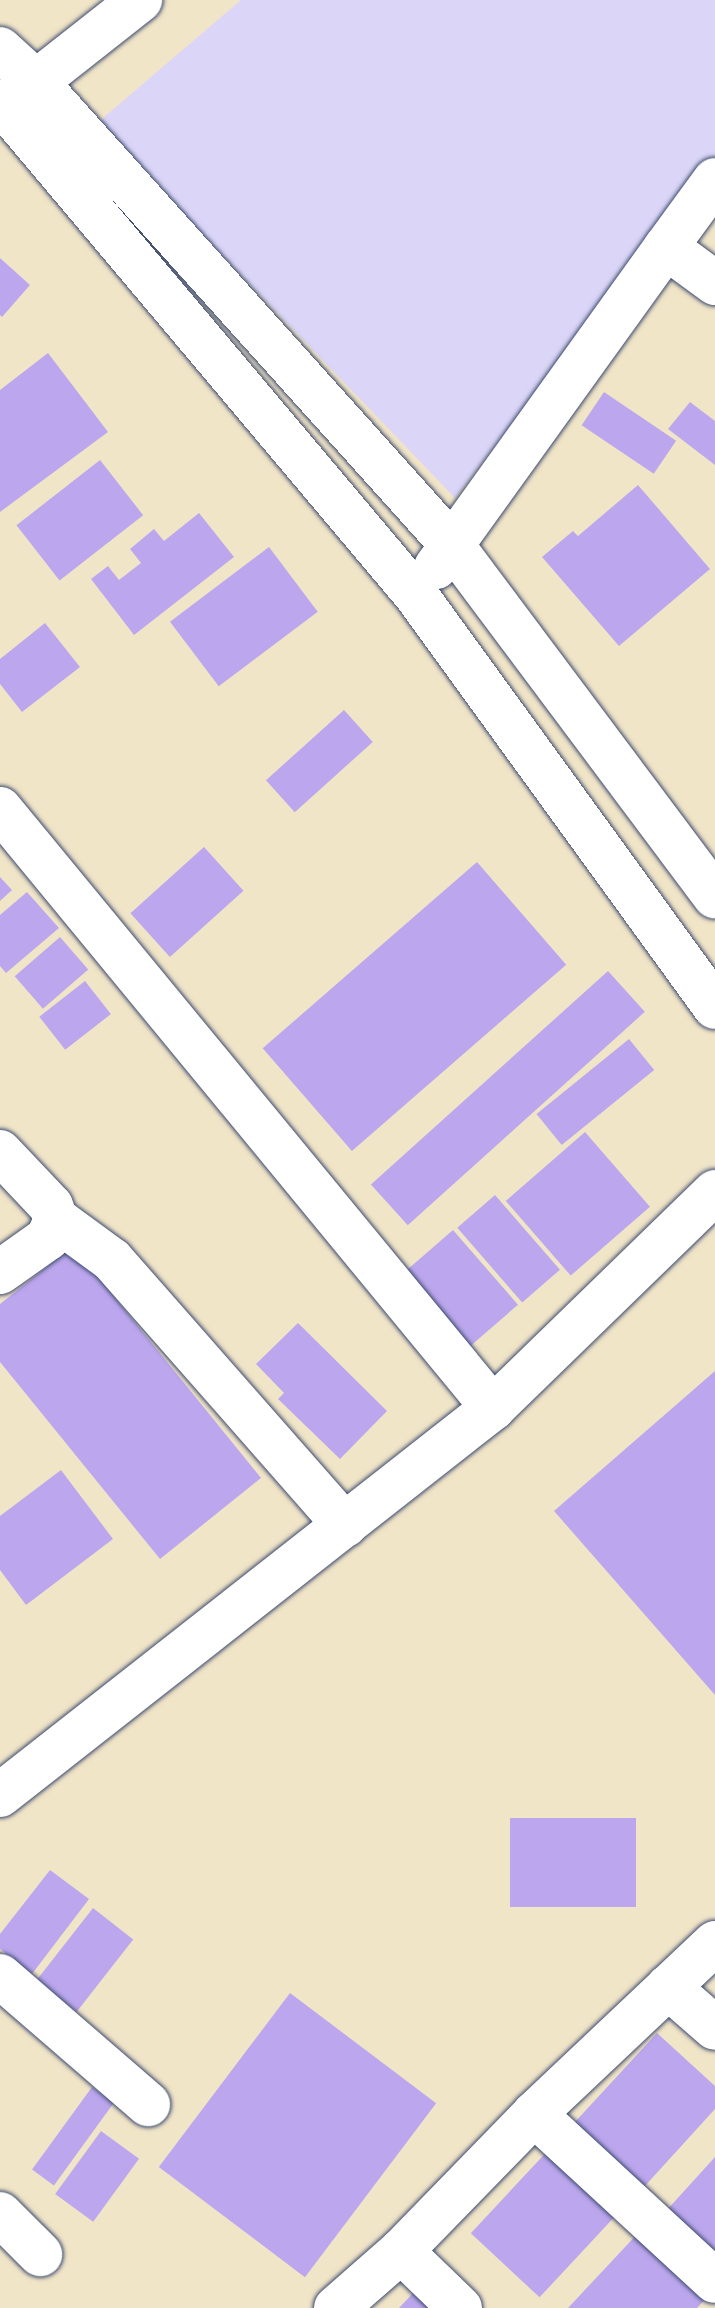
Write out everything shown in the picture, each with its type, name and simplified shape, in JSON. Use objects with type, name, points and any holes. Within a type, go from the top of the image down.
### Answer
[{"type":"street","points":[[10,100],[140,0]]},
{"type":"street","points":[[0,49],[10,100],[416,595],[715,1007]]},
{"type":"street","points":[[10,100],[452,545],[715,897]]},
{"type":"street","points":[[416,595],[715,180]]},
{"type":"street","points":[[666,247],[715,283]]},
{"type":"street","points":[[0,809],[493,1408]]},
{"type":"street","points":[[0,1152],[51,1206],[56,1219],[112,1260],[345,1525]]},
{"type":"street","points":[[0,1795],[493,1408],[715,1192]]},
{"type":"street","points":[[0,1272],[48,1238],[56,1219]]},
{"type":"street","points":[[336,2308],[401,2251],[534,2114],[715,1943]]},
{"type":"street","points":[[0,1976],[148,2104]]},
{"type":"street","points":[[668,1987],[715,2028]]},
{"type":"street","points":[[534,2114],[715,2281]]},
{"type":"street","points":[[0,2214],[40,2254]]},
{"type":"street","points":[[401,2251],[460,2308]]},
{"type":"shaded area","points":[[241,0],[715,0],[715,156],[455,498],[96,124]]},
{"type":"building","points":[[0,258],[30,285],[2,317],[0,315]]},
{"type":"building","points":[[48,353],[108,432],[0,512],[0,390]]},
{"type":"building","points":[[604,392],[676,441],[654,474],[582,425]]},
{"type":"building","points":[[690,402],[715,421],[715,465],[668,429]]},
{"type":"building","points":[[100,460],[143,515],[60,580],[16,525]]},
{"type":"building","points":[[638,485],[710,569],[619,646],[542,557],[573,531],[578,536]]},
{"type":"building","points":[[199,513],[234,557],[134,635],[91,579],[108,566],[119,580],[141,563],[130,549],[154,529],[164,541]]},
{"type":"building","points":[[269,547],[318,612],[219,686],[170,622]]},
{"type":"building","points":[[45,623],[80,667],[22,712],[0,684],[0,659]]},
{"type":"building","points":[[344,710],[373,742],[295,812],[266,780]]},
{"type":"building","points":[[204,847],[243,891],[170,957],[130,913]]},
{"type":"building","points":[[477,862],[566,965],[352,1151],[263,1048]]},
{"type":"building","points":[[0,877],[12,890],[0,901]]},
{"type":"building","points":[[27,892],[59,928],[6,973],[0,966],[0,915]]},
{"type":"building","points":[[60,937],[88,969],[43,1009],[15,976]]},
{"type":"building","points":[[608,971],[645,1012],[408,1225],[371,1184]]},
{"type":"building","points":[[85,981],[111,1014],[65,1050],[39,1017]]},
{"type":"building","points":[[629,1039],[654,1070],[562,1145],[537,1114]]},
{"type":"building","points":[[585,1132],[650,1207],[571,1276],[506,1201]]},
{"type":"building","points":[[495,1195],[560,1270],[522,1303],[457,1228]]},
{"type":"building","points":[[453,1230],[518,1305],[470,1346],[405,1271]]},
{"type":"building","points":[[73,1246],[261,1478],[160,1559],[0,1362],[0,1304]]},
{"type":"building","points":[[298,1323],[387,1411],[340,1459],[278,1399],[284,1393],[256,1364]]},
{"type":"building","points":[[715,1371],[715,1695],[554,1511]]},
{"type":"building","points":[[61,1470],[113,1539],[26,1605],[0,1570],[0,1516]]},
{"type":"building","points":[[510,1818],[636,1818],[636,1907],[510,1907]]},
{"type":"building","points":[[50,1870],[89,1899],[32,1974],[0,1949],[0,1934]]},
{"type":"building","points":[[93,1908],[133,1939],[77,2012],[36,1980]]},
{"type":"building","points":[[290,1993],[436,2103],[305,2277],[159,2167]]},
{"type":"building","points":[[657,2033],[715,2086],[715,2109],[644,2187],[574,2123]]},
{"type":"building","points":[[92,2087],[114,2103],[54,2185],[32,2170]]},
{"type":"building","points":[[101,2131],[139,2159],[93,2222],[55,2194]]},
{"type":"building","points":[[554,2144],[623,2208],[540,2297],[471,2233]]},
{"type":"building","points":[[715,2157],[715,2255],[666,2211]]},
{"type":"building","points":[[641,2230],[711,2293],[697,2308],[568,2308]]},
{"type":"building","points":[[415,2291],[434,2308],[399,2308]]}]
